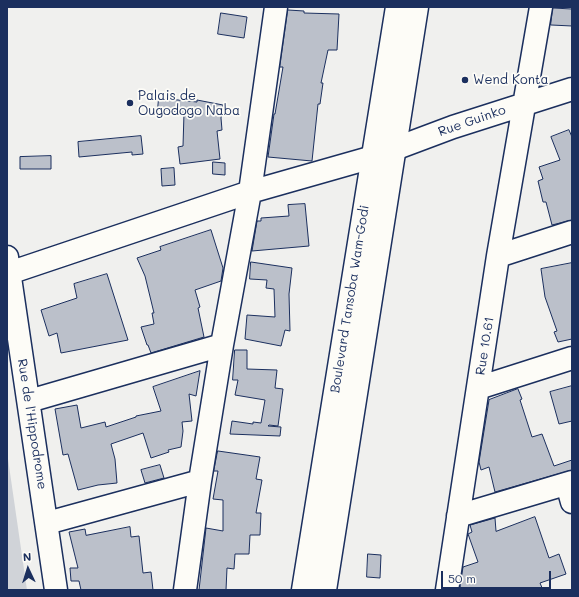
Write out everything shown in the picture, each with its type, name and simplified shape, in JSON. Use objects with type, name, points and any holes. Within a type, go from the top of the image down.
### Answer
[{"type":"street","points":[[185,590],[200,481],[222,345],[250,192],[276,7]]},
{"type":"street","name":"Boulevard Tansoba Wam-Godi","points":[[303,590],[397,7]]},
{"type":"street","name":"Boulevard Tansoba Wam-Godi","points":[[325,590],[417,7]]},
{"type":"street","name":"Rue 10.61","points":[[447,590],[498,256],[541,7]]},
{"type":"street","name":"Rue Guinko","points":[[8,265],[250,192],[373,157],[453,127],[572,89]]},
{"type":"street","points":[[498,256],[572,232]]},
{"type":"street","name":"Rue de l'Hippodrome","points":[[8,265],[56,590]]},
{"type":"street","points":[[29,401],[222,345]]},
{"type":"street","points":[[478,388],[572,358]]},
{"type":"street","points":[[47,523],[200,481]]},
{"type":"street","points":[[458,516],[570,489]]},
{"type":"shaded area","points":[[7,452],[27,590],[7,590]]},
{"type":"building","points":[[553,8],[572,9],[572,26],[551,25]]},
{"type":"building","points":[[288,10],[304,11],[304,13],[339,14],[337,50],[328,50],[321,83],[323,83],[320,104],[318,104],[312,161],[268,157],[283,67],[280,67]]},
{"type":"building","points":[[221,13],[247,17],[244,38],[218,34]]},
{"type":"building","points":[[159,98],[197,102],[197,100],[223,105],[221,118],[222,130],[217,131],[220,159],[180,164],[178,147],[183,146],[184,113],[158,109]]},
{"type":"building","points":[[569,130],[572,137],[572,220],[552,225],[546,202],[543,202],[538,181],[543,179],[539,167],[560,160],[551,137]]},
{"type":"building","points":[[141,136],[143,154],[132,155],[132,152],[79,157],[78,142]]},
{"type":"building","points":[[51,156],[51,169],[20,169],[20,157]]},
{"type":"building","points":[[213,162],[225,163],[225,175],[213,174]]},
{"type":"building","points":[[174,168],[175,185],[162,186],[161,169]]},
{"type":"building","points":[[305,204],[309,246],[252,251],[257,221],[261,221],[261,218],[289,216],[288,205]]},
{"type":"building","points":[[211,230],[223,268],[221,281],[195,290],[200,307],[198,308],[204,337],[151,353],[141,327],[154,324],[152,313],[154,313],[145,276],[137,258],[161,250],[160,247]]},
{"type":"building","points":[[251,262],[292,268],[289,294],[290,331],[285,330],[281,346],[245,339],[247,315],[275,317],[274,289],[266,288],[267,280],[250,279]]},
{"type":"building","points":[[572,263],[572,339],[558,342],[554,332],[557,331],[545,297],[541,269]]},
{"type":"building","points":[[107,274],[128,340],[61,353],[57,333],[49,336],[41,310],[77,298],[74,284]]},
{"type":"building","points":[[235,350],[247,350],[247,369],[277,370],[275,388],[283,389],[278,426],[268,426],[281,427],[280,436],[230,434],[232,421],[253,424],[253,422],[261,423],[265,400],[235,395],[238,380],[233,380]]},
{"type":"building","points":[[200,371],[196,396],[189,394],[192,421],[182,422],[183,431],[181,447],[168,450],[169,452],[151,458],[143,433],[111,444],[115,459],[117,483],[98,485],[78,490],[68,454],[63,455],[55,409],[77,405],[81,428],[105,422],[106,427],[136,416],[161,411],[153,387]]},
{"type":"building","points":[[572,386],[572,421],[559,424],[550,392]]},
{"type":"building","points":[[518,389],[532,437],[542,434],[554,466],[572,460],[572,470],[495,492],[489,467],[481,470],[479,462],[489,400]]},
{"type":"building","points":[[218,451],[260,457],[256,479],[262,480],[256,513],[261,513],[260,535],[250,535],[249,554],[235,554],[234,569],[227,568],[226,590],[199,590],[206,528],[223,531],[223,500],[213,499],[218,471],[214,471]]},
{"type":"building","points":[[160,465],[164,478],[145,483],[141,470]]},
{"type":"building","points":[[535,517],[549,558],[559,554],[566,574],[540,583],[543,590],[461,590],[460,586],[463,567],[478,562],[468,534],[472,532],[470,525],[495,518],[496,531]]},
{"type":"building","points":[[130,527],[131,537],[139,536],[143,573],[151,572],[153,590],[81,590],[79,581],[71,581],[70,568],[78,568],[69,532],[85,529],[86,535]]},
{"type":"building","points":[[368,554],[381,555],[380,578],[367,577]]},
{"type":"place","name":"Wend Konta","points":[[465,80]]},
{"type":"place","name":"Palais de Ougodogo Naba","points":[[130,103]]}]
